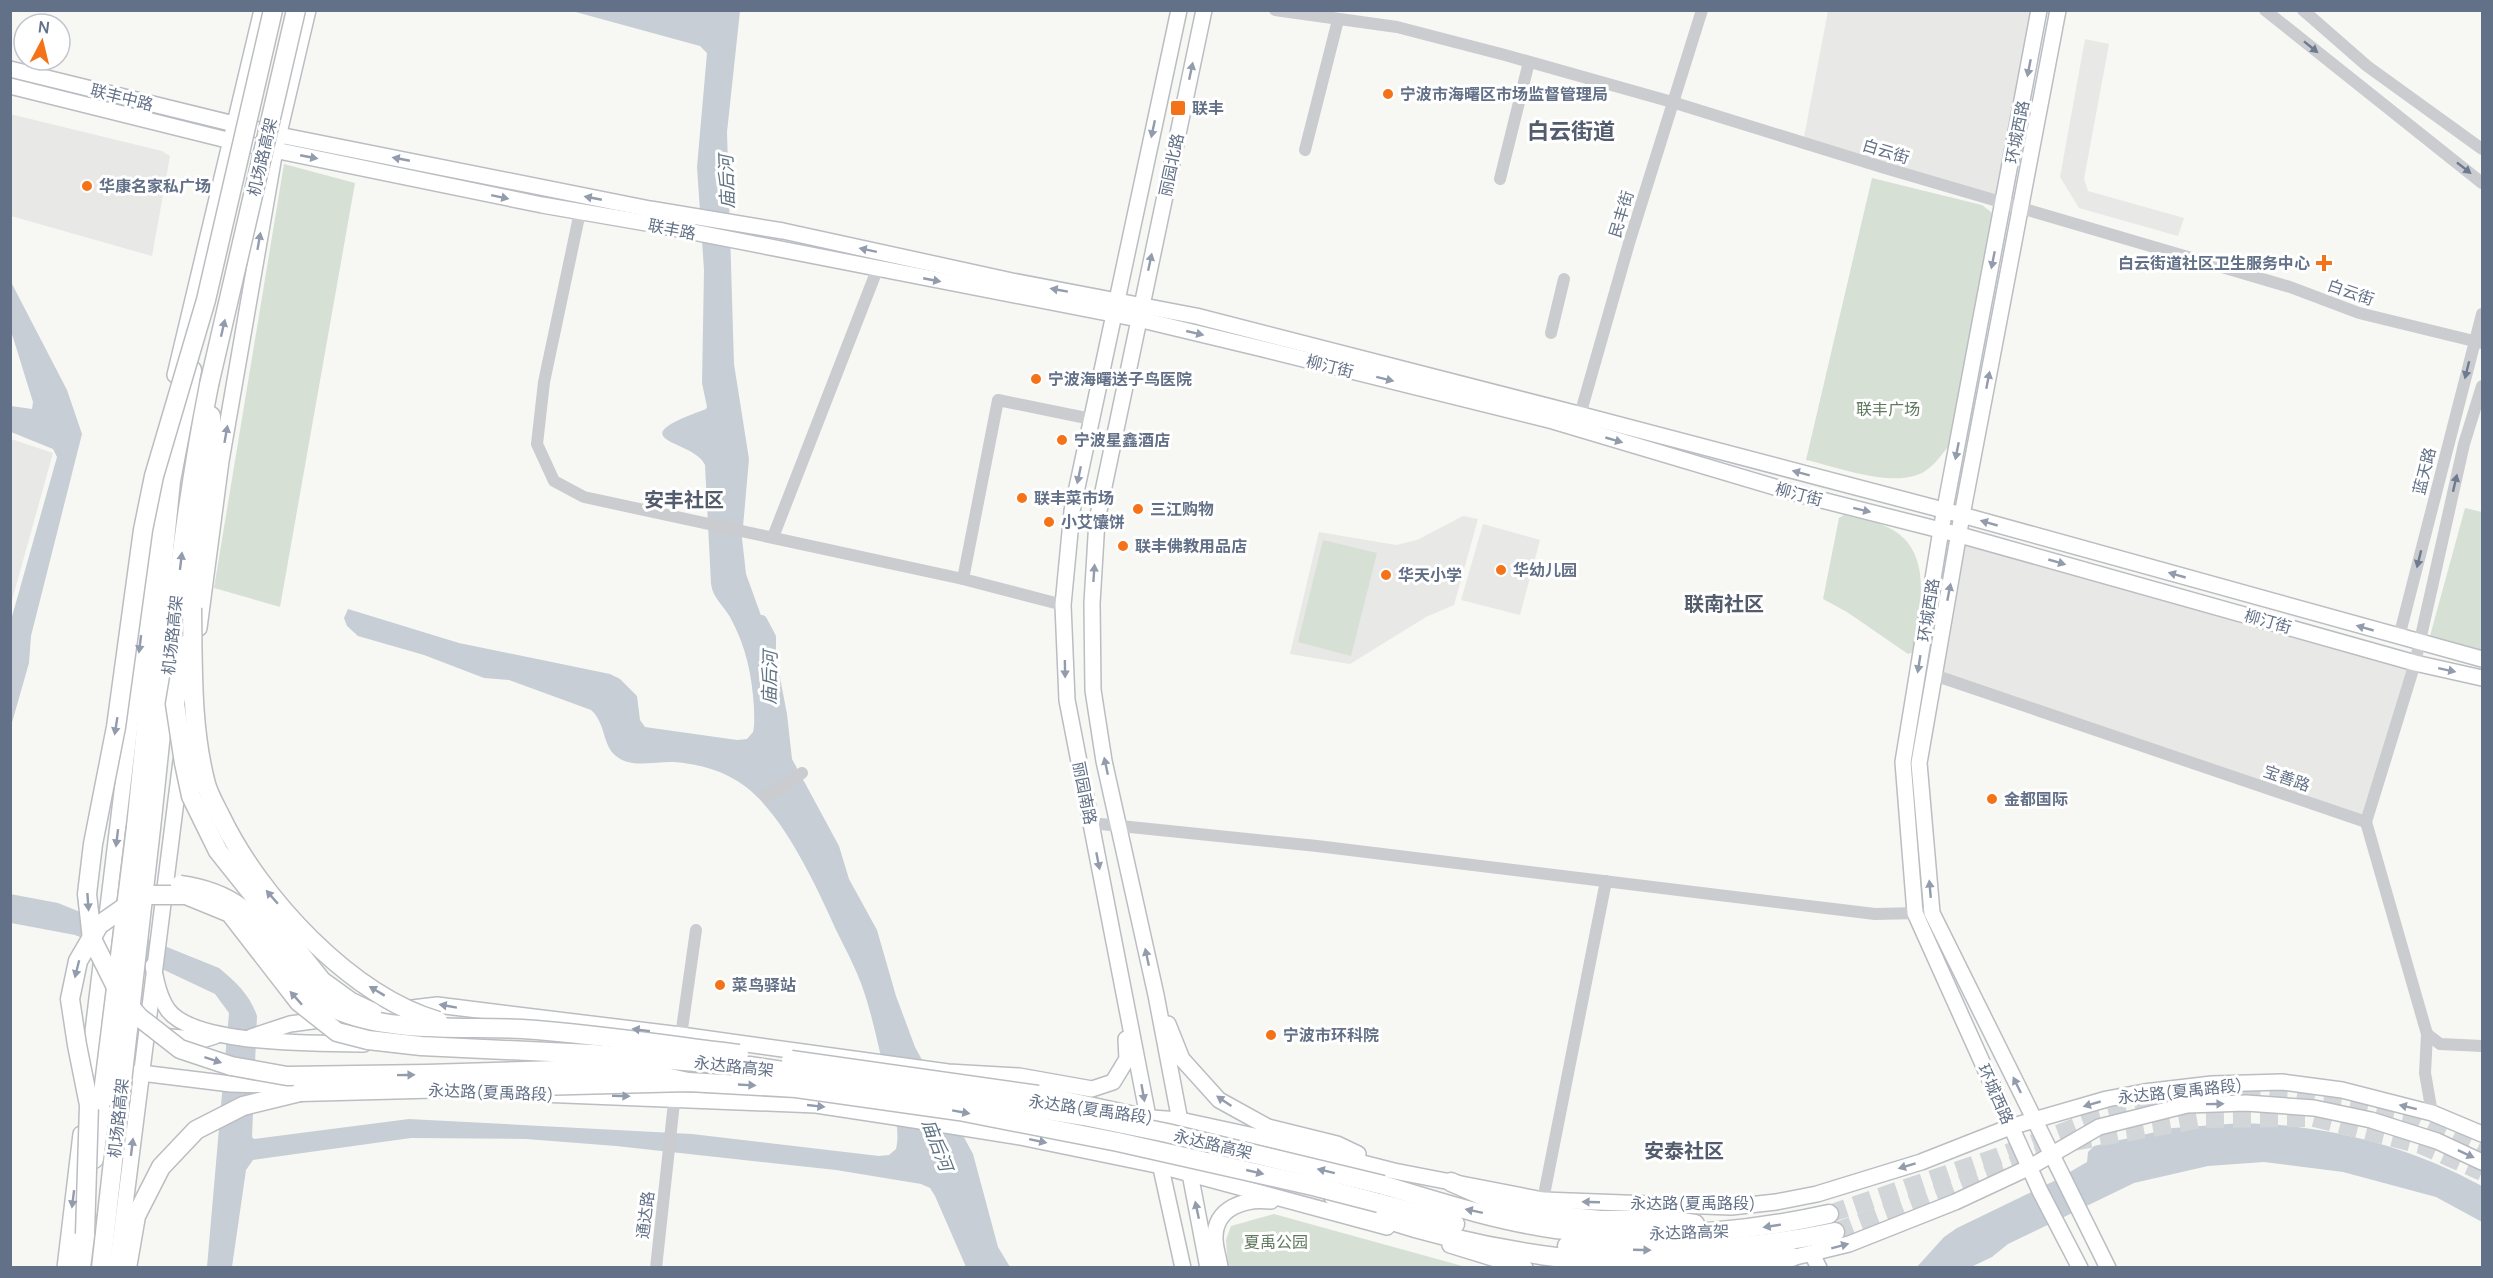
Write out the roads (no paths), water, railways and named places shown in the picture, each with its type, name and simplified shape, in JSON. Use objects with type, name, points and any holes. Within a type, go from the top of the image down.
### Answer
[{"type":"highway","name":"机场路高架","points":[[81,1268],[136,827],[171,481],[206,300],[273,10]]},
{"type":"highway","name":"机场路高架","points":[[101,1268],[180,562],[194,462],[209,385],[296,10]]},
{"type":"highway","points":[[206,300],[154,476],[143,530],[116,727],[93,844],[87,894],[92,939],[120,995],[139,1017],[180,1049],[231,1066],[287,1076],[589,1069],[638,1071],[688,1082]]},
{"type":"highway","points":[[209,385],[212,446],[192,608],[175,704],[191,796],[218,851],[322,981],[351,1002],[399,1024]]},
{"type":"highway","points":[[192,608],[195,726],[207,786],[230,835],[259,881],[311,940],[371,988],[423,1016],[471,1031],[592,1054]]},
{"type":"highway","points":[[85,1234],[89,1105],[70,999],[78,961],[99,925],[158,886],[179,885],[204,888],[228,897],[250,912],[285,955],[300,978],[321,1001],[340,1012],[375,1023],[525,1030],[869,1070],[1038,1095],[1148,1119]]},
{"type":"highway","points":[[129,904],[150,895],[186,895],[230,913],[299,1002],[337,1032],[368,1040],[421,1046],[592,1054]]},
{"type":"highway","name":"永达路高架","points":[[592,1054],[749,1066],[1084,1116],[1167,1133],[1383,1194],[1499,1237],[1549,1245],[1668,1251],[1725,1248],[1835,1232]]},
{"type":"highway","points":[[127,1268],[136,1216],[161,1167],[196,1130],[243,1106],[300,1092],[688,1082]]},
{"type":"highway","name":"永达路高架","points":[[688,1082],[796,1088],[959,1111],[1128,1144],[1313,1186],[1383,1194],[1554,1228],[1603,1233],[1653,1234],[1747,1230],[1829,1214]]},
{"type":"highway","points":[[1451,1182],[1499,1203],[1562,1216],[1600,1220],[1668,1220],[1747,1230]]},
{"type":"highway","points":[[1383,1194],[1481,1244],[1541,1256],[1634,1265],[1711,1264],[1792,1257]]},
{"type":"main road","points":[[65,1268],[169,403],[262,10]]},
{"type":"main road","points":[[117,1268],[158,928],[221,461],[275,150],[308,10]]},
{"type":"main road","name":"丽园北路","points":[[1115,308],[1179,10]]},
{"type":"main road","name":"丽园北路","points":[[1140,311],[1204,10]]},
{"type":"main road","name":"环城西路","points":[[2039,10],[1941,530],[1904,762],[1915,913],[2010,1127],[2080,1268]]},
{"type":"main road","name":"环城西路","points":[[2058,10],[1962,515],[1919,764],[1932,913],[2107,1265]]},
{"type":"main road","name":"联丰中路","points":[[10,69],[234,125]]},
{"type":"main road","name":"联丰中路","points":[[10,86],[231,141]]},
{"type":"main road","name":"联丰路","points":[[234,125],[651,217],[792,252],[877,270],[1115,308]]},
{"type":"main road","name":"联丰路","points":[[231,141],[580,212],[783,231],[1012,281],[1115,308]]},
{"type":"main road","name":"柳汀街","points":[[1115,308],[1140,311],[1962,515],[2482,659]]},
{"type":"main road","name":"丽园南路","points":[[1115,308],[1072,511],[1063,605],[1066,700],[1148,1119],[1161,1166],[1183,1268]]},
{"type":"main road","name":"丽园南路","points":[[1140,311],[1097,520],[1092,603],[1093,690],[1104,761],[1156,995],[1208,1268]]},
{"type":"main road","name":"柳汀街","points":[[1578,421],[1798,494],[1960,535],[2415,663],[2482,678]]},
{"type":"main road","points":[[154,966],[157,983],[169,1011],[178,1019],[201,1030],[220,1035],[255,1039],[679,1056]]},
{"type":"main road","points":[[1156,995],[1182,1059],[1220,1100],[1268,1127],[1336,1144],[1383,1194]]},
{"type":"main road","points":[[255,1039],[290,1024],[437,1005],[681,1035],[948,1072],[1019,1076],[1092,1089],[1113,1082],[1127,1059],[1126,1000]]},
{"type":"main road","points":[[145,1034],[202,1040],[220,1035]]},
{"type":"main road","name":"永达路(夏禹路段)","points":[[679,1056],[844,1072],[1148,1119],[1180,1120],[1272,1140],[1383,1194],[1451,1182],[1543,1200],[1731,1207],[1776,1202],[1817,1194],[1921,1162],[2010,1127],[2107,1099],[2212,1084],[2282,1082],[2342,1090],[2432,1113],[2482,1134]]},
{"type":"main road","name":"永达路(夏禹路段)","points":[[88,1074],[141,1073],[231,1084],[675,1098],[816,1105],[980,1131],[1161,1166]]},
{"type":"main road","name":"永达路(夏禹路段)","points":[[1764,1268],[1792,1257],[1815,1261],[1850,1244],[1955,1202],[2030,1167],[2099,1127],[2187,1105],[2246,1103],[2314,1108],[2371,1120],[2437,1141],[2482,1162]]},
{"type":"main road","points":[[1161,1166],[1300,1203],[1525,1268]]},
{"type":"main road","points":[[1220,1268],[1215,1237],[1220,1217],[1226,1210],[1235,1204],[1263,1200],[1300,1203]]},
{"type":"street","name":"白云街","points":[[1275,10],[1397,27],[1529,62],[1672,102],[2003,203],[2290,287],[2359,313],[2478,342]]},
{"type":"street","name":"民丰街","points":[[1578,421],[1629,243],[1702,10]]},
{"type":"street","points":[[2265,10],[2482,183]]},
{"type":"street","points":[[2303,10],[2367,66],[2482,149]]},
{"type":"street","points":[[1305,150],[1338,20]]},
{"type":"street","points":[[1500,179],[1529,62]]},
{"type":"street","points":[[580,212],[543,382],[537,444],[554,481],[584,497],[963,579],[1063,605]]},
{"type":"street","points":[[775,537],[877,270]]},
{"type":"street","points":[[1551,333],[1564,279]]},
{"type":"street","name":"蓝天路","points":[[2399,637],[2478,342],[2482,314]]},
{"type":"street","name":"蓝天路","points":[[2366,822],[2415,663],[2464,444],[2482,386]]},
{"type":"street","points":[[963,579],[998,400],[1091,419]]},
{"type":"street","name":"宝善路","points":[[1934,675],[2366,822]]},
{"type":"street","points":[[766,797],[802,773]]},
{"type":"street","points":[[2366,822],[2427,1034],[2426,1073],[2432,1113]]},
{"type":"street","points":[[1091,823],[1317,846],[1875,914],[1932,913]]},
{"type":"street","points":[[1543,1200],[1606,881]]},
{"type":"street","name":"通达路","points":[[656,1268],[681,1035],[696,930]]},
{"type":"street","points":[[2427,1034],[2440,1044],[2482,1046]]},
{"type":"water","points":[[572,11],[740,11],[727,132],[734,364],[749,459],[742,538],[746,574],[776,657],[787,714],[792,759],[839,846],[849,879],[877,930],[896,996],[915,1047],[973,1154],[998,1247],[1010,1267],[966,1267],[935,1196],[930,1188],[921,1184],[836,1170],[616,1146],[526,1139],[411,1138],[253,1160],[246,1170],[232,1267],[207,1267],[229,1013],[215,994],[162,969],[75,935],[11,923],[10,894],[58,903],[219,968],[231,978],[242,989],[257,1016],[252,1137],[254,1139],[409,1119],[692,1134],[879,1156],[889,1155],[896,1149],[895,1116],[873,1022],[860,980],[800,856],[761,800],[738,781],[712,769],[674,762],[636,763],[622,760],[608,746],[599,721],[591,710],[509,680],[484,678],[424,655],[358,636],[347,626],[344,618],[348,609],[459,643],[610,674],[620,679],[637,696],[640,720],[645,727],[737,740],[747,739],[753,732],[753,696],[744,650],[736,628],[716,597],[711,584],[705,465],[698,456],[667,440],[662,434],[665,428],[707,407],[702,383],[704,270],[697,167],[707,53],[700,46]]},
{"type":"water","points":[[11,282],[67,390],[82,434],[31,636],[29,663],[11,726],[11,620],[57,457],[53,449],[11,432],[11,406],[32,409],[33,402],[11,331]]},
{"type":"water","points":[[2242,1123],[2336,1133],[2425,1159],[2482,1186],[2482,1222],[2436,1197],[2343,1172],[2264,1162],[2208,1166],[2134,1183],[2008,1244],[1992,1257],[1971,1267],[1916,1268],[1944,1237],[1957,1228],[2056,1180],[2087,1162],[2088,1152],[2094,1146],[2173,1128]]},
{"type":"waterway","name":"庙后河","points":[[762,620],[771,637],[771,653]]},
{"type":"tunnel","points":[[1829,1214],[1997,1157],[2086,1123],[2150,1106],[2221,1096],[2296,1098],[2406,1118],[2482,1153]]},
{"type":"tunnel","points":[[2073,1142],[2202,1119],[2314,1118],[2421,1145],[2482,1172]]},
{"type":"tunnel","points":[[1835,1232],[2041,1154]]},
{"type":"place","name":"宁波市海曙区市场监督管理局","points":[[1388,94]]},
{"type":"place","name":"联丰","points":[[1178,108]]},
{"type":"place","name":"华康名家私广场","points":[[87,186]]},
{"type":"place","name":"白云街道社区卫生服务中心","points":[[2324,263]]},
{"type":"place","name":"宁波海曙送子鸟医院","points":[[1036,379]]},
{"type":"place","name":"宁波星鑫酒店","points":[[1062,440]]},
{"type":"place","name":"联丰菜市场","points":[[1022,498]]},
{"type":"place","name":"三江购物","points":[[1138,509]]},
{"type":"place","name":"小艾馕饼","points":[[1049,522]]},
{"type":"place","name":"联丰佛教用品店","points":[[1123,546]]},
{"type":"place","name":"华幼儿园","points":[[1501,570]]},
{"type":"place","name":"华天小学","points":[[1386,575]]},
{"type":"place","name":"金都国际","points":[[1992,799]]},
{"type":"place","name":"菜鸟驿站","points":[[720,985]]},
{"type":"place","name":"宁波市环科院","points":[[1271,1035]]},
{"type":"district","name":"白云街道","points":[[1571,131]]},
{"type":"district","name":"安丰社区","points":[[684,500]]},
{"type":"district","name":"联南社区","points":[[1724,604]]},
{"type":"district","name":"安泰社区","points":[[1684,1151]]},
{"type":"park label","name":"联丰广场","points":[[1888,409]]},
{"type":"park label","name":"夏禹公园","points":[[1276,1242]]}]
